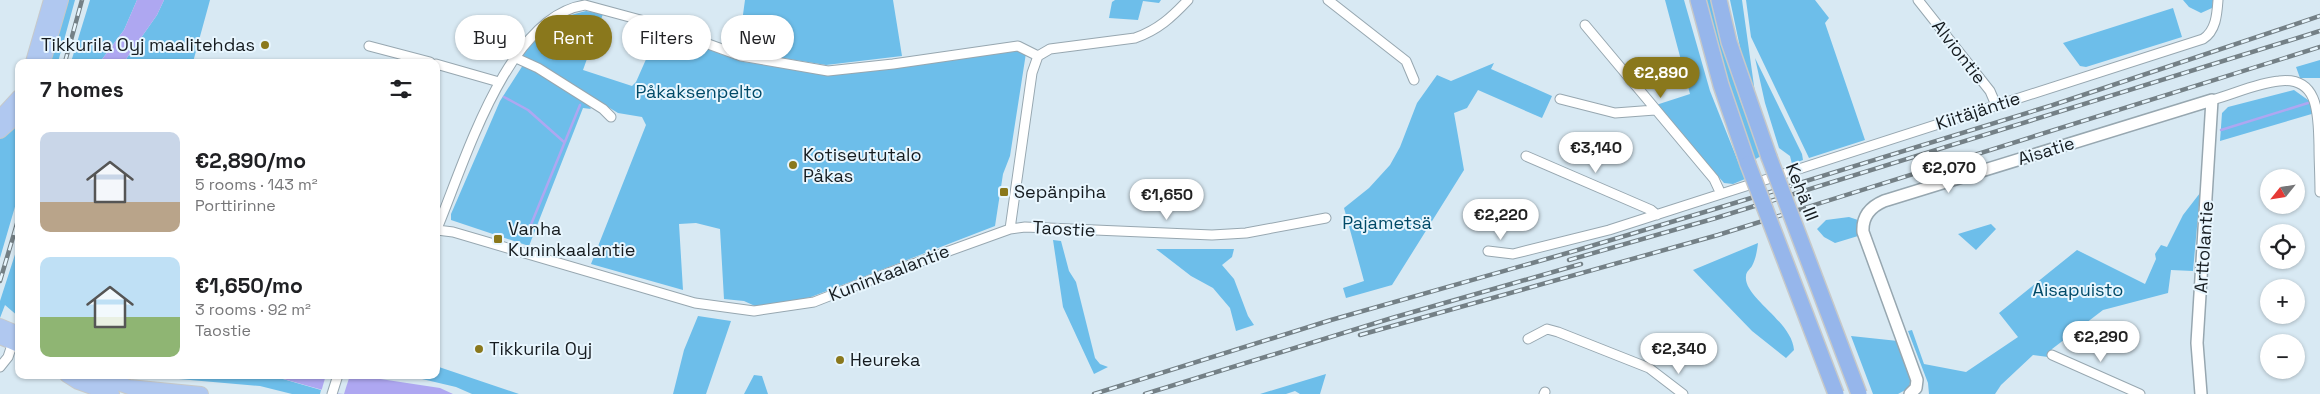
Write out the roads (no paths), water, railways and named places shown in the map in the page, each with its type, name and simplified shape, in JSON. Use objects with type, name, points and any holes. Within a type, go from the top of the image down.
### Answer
[{"type":"highway","points":[[1690,0],[1706,36]]},
{"type":"highway","points":[[1698,0],[1706,36],[1748,164],[1836,394]]},
{"type":"highway","name":"Kehä III","points":[[1719,0],[1729,42],[1769,157],[1859,394]]},
{"type":"main road","points":[[34,59],[51,0]]},
{"type":"main road","points":[[44,59],[61,0]]},
{"type":"main road","points":[[0,118],[15,101]]},
{"type":"main road","points":[[0,132],[15,118]]},
{"type":"main road","points":[[73,379],[112,394]]},
{"type":"main road","points":[[107,379],[129,387],[201,394]]},
{"type":"street","points":[[610,0],[613,11]]},
{"type":"street","points":[[1010,229],[1032,73],[1038,56],[1050,49],[1135,38],[1147,34],[1167,21],[1188,0]]},
{"type":"street","points":[[1328,0],[1406,61],[1414,80]]},
{"type":"street","name":"Alviontie","points":[[1918,0],[1990,91],[1996,105]]},
{"type":"street","name":"Kiitäjäntie","points":[[1488,251],[1513,254],[1609,230],[2203,39],[2211,31],[2216,17],[2218,0]]},
{"type":"street","points":[[525,44],[542,27],[564,12],[585,5],[613,11],[648,22],[741,56],[828,70],[892,64],[1018,46],[1038,56]]},
{"type":"street","points":[[1585,25],[1714,179],[1721,194]]},
{"type":"street","points":[[369,46],[419,59]]},
{"type":"street","points":[[440,224],[499,82],[515,60]]},
{"type":"street","points":[[520,60],[538,68],[611,116]]},
{"type":"street","points":[[440,65],[499,82]]},
{"type":"street","points":[[2212,100],[2277,81],[2293,82],[2307,89],[2312,94],[2318,110],[2320,192]]},
{"type":"street","points":[[1560,99],[1615,113],[1655,110]]},
{"type":"street","name":"Aisatie","points":[[1910,394],[1916,388],[1917,380],[1863,232],[1864,220],[1870,210],[1884,201],[2212,100]]},
{"type":"street","name":"Arttolantie","points":[[2201,394],[2197,343],[2211,148],[2212,100]]},
{"type":"street","points":[[1526,156],[1650,210],[1657,215]]},
{"type":"street","name":"Taostie","points":[[1010,229],[1025,226],[1212,235],[1246,233],[1326,218]]},
{"type":"street","name":"Kuninkaalantie","points":[[440,231],[453,232],[695,304],[754,311],[814,302],[1010,229]]},
{"type":"street","points":[[1528,339],[1547,329],[1649,368],[1684,394]]},
{"type":"street","points":[[0,367],[8,357],[9,338]]},
{"type":"street","points":[[2052,355],[2140,394]]},
{"type":"street","points":[[332,394],[337,379]]},
{"type":"waterway","points":[[504,97],[528,110],[564,142]]},
{"type":"waterway","points":[[2221,130],[2308,103]]},
{"type":"waterway","points":[[530,227],[580,105]]},
{"type":"railway","points":[[66,59],[82,0]]},
{"type":"railway","points":[[1094,394],[1331,320],[1571,252],[2053,105],[2320,16]]},
{"type":"railway","points":[[1569,260],[1716,218],[2320,31]]},
{"type":"railway","points":[[1360,335],[1718,235],[2320,47]]},
{"type":"railway","points":[[0,281],[15,230]]},
{"type":"railway","points":[[1145,394],[1392,318],[1581,264]]},
{"type":"place","name":"Tikkurila Oyj maalitehdas","points":[[265,45]]},
{"type":"place","name":"Kotiseututalo Påkas","points":[[793,165]]},
{"type":"place","name":"Sepänpiha","points":[[1004,192]]},
{"type":"place","name":"Vanha Kuninkaalantie","points":[[498,239]]},
{"type":"place","name":"Tikkurila Oyj","points":[[479,349]]},
{"type":"place","name":"Heureka","points":[[840,360]]},
{"type":"park label","name":"Påkaksenpelto","points":[[699,92]]},
{"type":"park label","name":"Pajametsä","points":[[1387,223]]},
{"type":"park label","name":"Aisapuisto","points":[[2078,290]]}]
